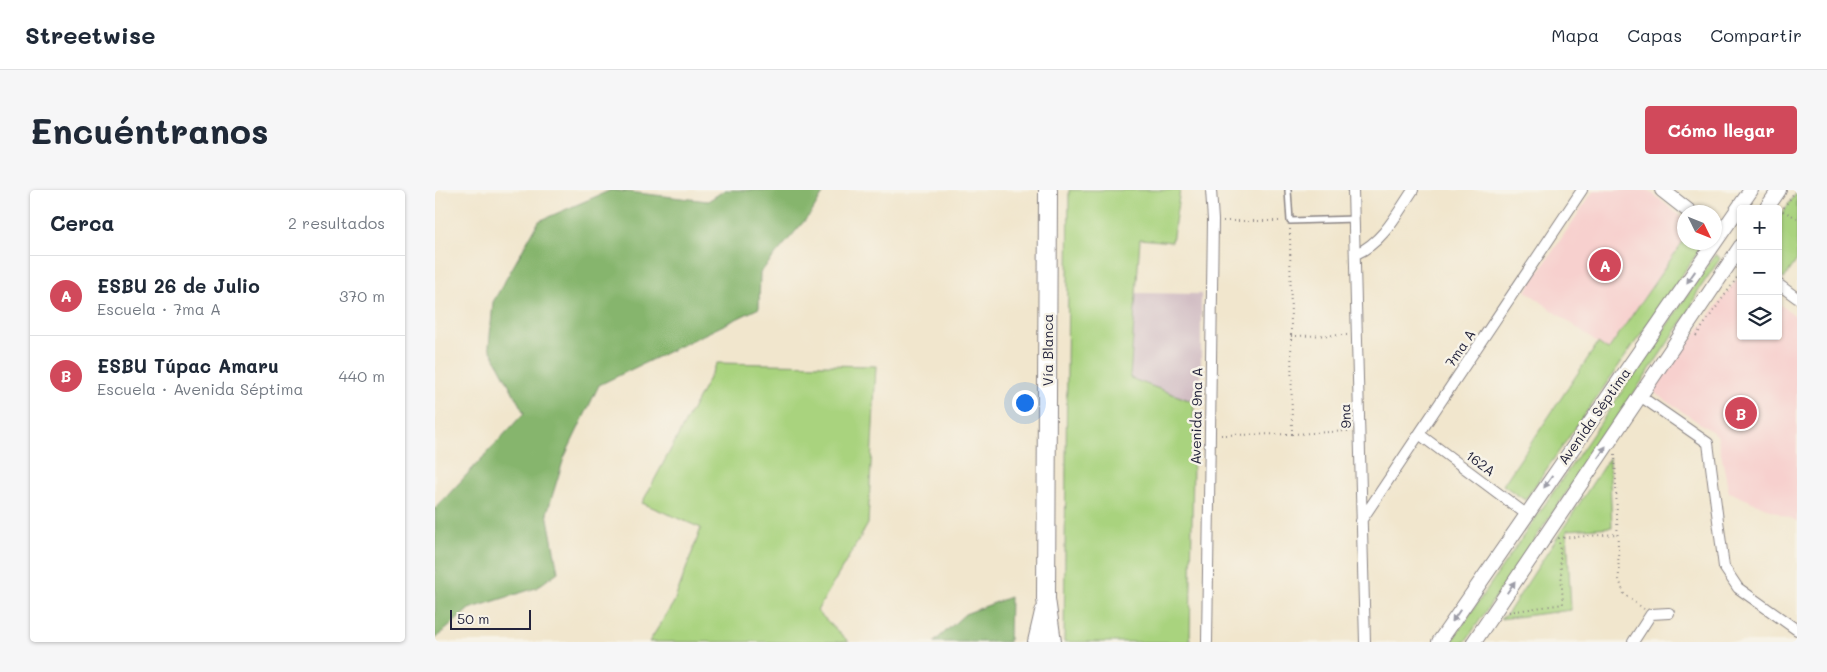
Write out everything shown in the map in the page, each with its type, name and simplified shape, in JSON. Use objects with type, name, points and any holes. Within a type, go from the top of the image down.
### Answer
[{"type":"highway","name":"Vía Blanca","points":[[1048,190],[1047,599],[1052,642]]},
{"type":"highway","name":"Vía Blanca","points":[[1037,642],[1047,599]]},
{"type":"main road","points":[[1663,190],[1681,205]]},
{"type":"main road","name":"Avenida Séptima","points":[[1722,228],[1751,190]]},
{"type":"main road","points":[[1769,205],[1779,190]]},
{"type":"main road","points":[[1722,239],[1738,250]]},
{"type":"main road","name":"Avenida Séptima","points":[[1439,642],[1707,250]]},
{"type":"main road","name":"Avenida Séptima","points":[[1474,642],[1737,254]]},
{"type":"street","name":"Avenida 9na A","points":[[1207,642],[1213,220],[1211,190]]},
{"type":"street","name":"9na","points":[[1353,190],[1365,642]]},
{"type":"street","points":[[1356,254],[1367,249],[1381,237],[1413,190]]},
{"type":"street","name":"7ma A","points":[[1361,521],[1582,190]]},
{"type":"street","points":[[1782,287],[1797,298]]},
{"type":"street","points":[[1640,396],[1708,443],[1723,568],[1738,588],[1797,630]]},
{"type":"street","name":"162A","points":[[1419,434],[1526,514]]},
{"type":"street","points":[[1633,642],[1651,614],[1669,613]]},
{"type":"lane","points":[[1288,190],[1289,222],[1355,219]]},
{"type":"path","points":[[1795,190],[1782,210],[1797,218]]},
{"type":"path","points":[[1213,220],[1289,222],[1292,434]]},
{"type":"path","points":[[1291,336],[1357,334]]},
{"type":"path","points":[[1210,436],[1359,431]]},
{"type":"path","points":[[1615,454],[1619,579],[1624,594],[1651,614]]},
{"type":"path","points":[[1508,612],[1563,604],[1559,538],[1618,534]]},
{"type":"shaded area","points":[[1594,190],[1648,190],[1677,213],[1677,250],[1607,350],[1526,291]]},
{"type":"shaded area","points":[[1737,279],[1737,340],[1782,340],[1782,306],[1797,317],[1797,521],[1729,492],[1717,435],[1652,391]]},
{"type":"shaded area","points":[[1136,293],[1201,294],[1201,400],[1194,402],[1130,378]]},
{"type":"green space","points":[[611,190],[708,201],[725,190],[825,190],[812,212],[760,273],[759,308],[599,385],[564,458],[547,513],[558,572],[536,588],[469,609],[435,639],[435,509],[524,413],[489,347],[493,302],[539,221]]},
{"type":"green space","points":[[1069,190],[1180,190],[1172,242],[1140,239],[1130,378],[1194,402],[1190,642],[1064,642]]},
{"type":"green space","points":[[1797,192],[1797,260],[1784,279],[1782,278],[1782,213]]},
{"type":"green space","points":[[1677,250],[1700,250],[1525,500],[1503,485],[1598,343],[1608,350]]},
{"type":"green space","points":[[1715,255],[1720,259],[1698,291],[1688,313],[1465,642],[1451,642]]},
{"type":"green space","points":[[717,363],[876,366],[868,524],[817,611],[849,642],[649,642],[674,602],[701,528],[642,503]]},
{"type":"green space","points":[[1609,458],[1612,527],[1567,530],[1571,610],[1500,619],[1508,613]]},
{"type":"green space","points":[[1010,597],[1009,642],[934,642],[965,614]]},
{"type":"place","name":"ESBU 26 de Julio","points":[[1605,265]]},
{"type":"place","name":"ESBU Túpac Amaru","points":[[1741,413]]}]
